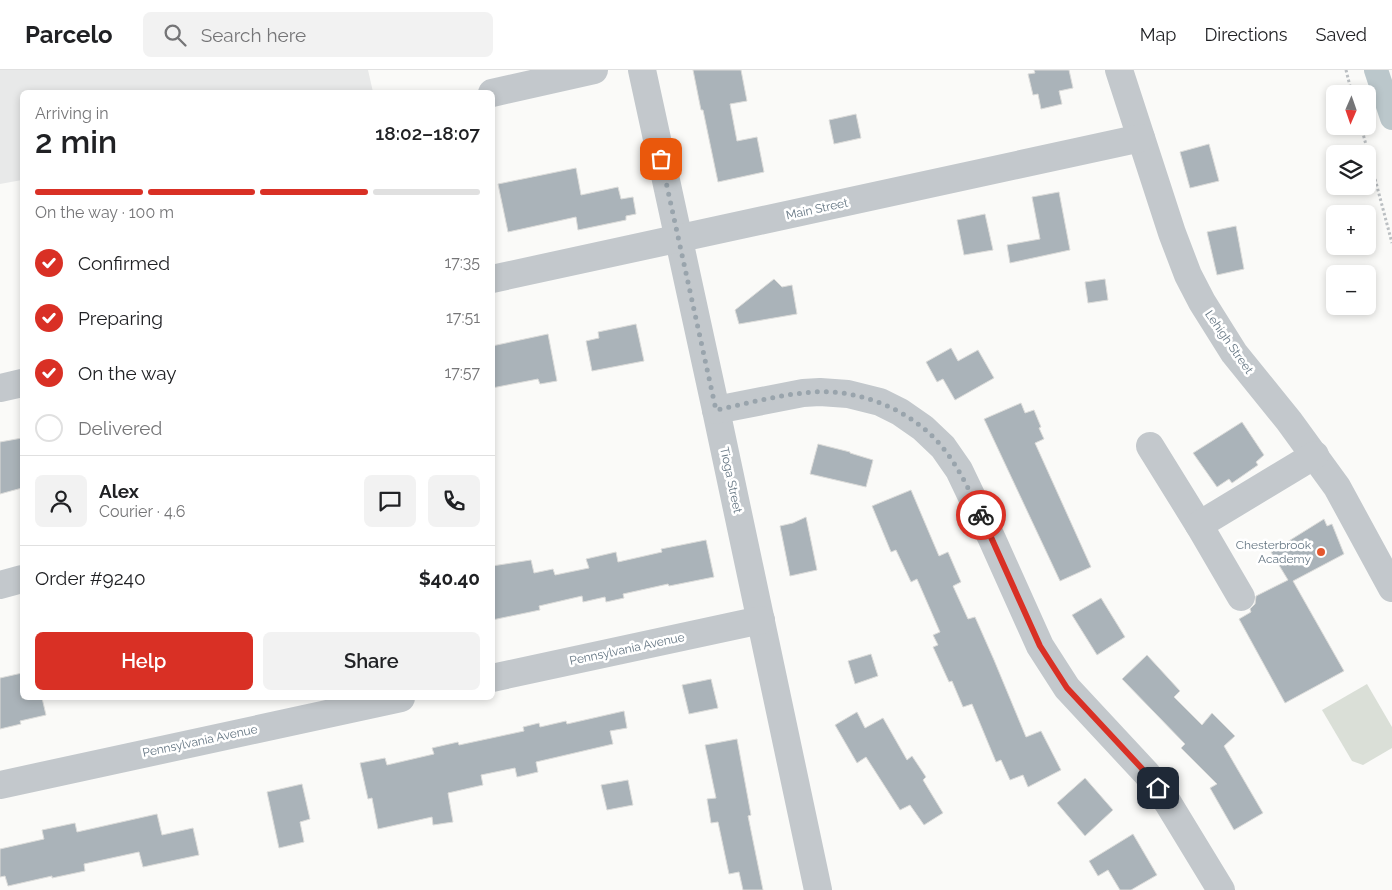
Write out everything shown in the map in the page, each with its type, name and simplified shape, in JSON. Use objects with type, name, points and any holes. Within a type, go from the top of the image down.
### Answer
[{"type":"street","points":[[495,92],[594,70]]},
{"type":"street","name":"Tioga Street","points":[[642,70],[818,890]]},
{"type":"street","name":"Lehigh Street","points":[[1119,70],[1172,233],[1188,276],[1234,353],[1289,420],[1338,487],[1392,588]]},
{"type":"street","name":"Main Street","points":[[495,278],[1141,138]]},
{"type":"street","points":[[0,388],[20,383]]},
{"type":"street","points":[[716,410],[803,392],[848,394],[880,402],[900,412],[923,428],[943,447],[959,470],[1040,646],[1067,688],[1147,774],[1168,803],[1220,890]]},
{"type":"street","points":[[1150,446],[1242,596]]},
{"type":"street","points":[[1199,525],[1314,455]]},
{"type":"street","points":[[0,584],[20,579]]},
{"type":"street","name":"Pennsylvania Avenue","points":[[495,677],[761,620]]},
{"type":"street","name":"Pennsylvania Avenue","points":[[0,785],[313,707],[381,700]]},
{"type":"path","points":[[1346,70],[1350,85]]},
{"type":"path","points":[[1363,135],[1392,243]]},
{"type":"shaded area","points":[[0,70],[368,70],[373,90],[20,90],[20,180],[0,184]]},
{"type":"shaded area","points":[[1367,684],[1392,727],[1392,748],[1363,765],[1352,761],[1322,710]]},
{"type":"building","points":[[693,70],[741,70],[747,101],[730,104],[737,141],[757,137],[764,172],[718,182]]},
{"type":"building","points":[[1034,70],[1069,70],[1073,88],[1059,91],[1062,104],[1041,109],[1038,94],[1033,95],[1028,74],[1035,73]]},
{"type":"building","points":[[856,114],[861,138],[834,144],[829,120]]},
{"type":"building","points":[[1209,144],[1219,181],[1190,188],[1180,152]]},
{"type":"building","points":[[576,168],[581,195],[618,187],[621,199],[633,197],[636,214],[626,216],[626,220],[578,230],[576,217],[508,232],[498,184]]},
{"type":"building","points":[[1059,192],[1070,250],[1010,263],[1007,245],[1040,239],[1032,197]]},
{"type":"building","points":[[985,214],[993,250],[964,255],[957,220]]},
{"type":"building","points":[[1236,226],[1244,269],[1217,275],[1207,232]]},
{"type":"building","points":[[774,279],[782,287],[792,285],[797,314],[739,324],[735,310]]},
{"type":"building","points":[[1105,279],[1108,300],[1088,303],[1085,282]]},
{"type":"building","points":[[636,324],[644,361],[592,371],[586,341],[599,338],[598,332]]},
{"type":"building","points":[[548,334],[557,381],[540,384],[538,379],[495,387],[495,345]]},
{"type":"building","points":[[951,348],[958,361],[978,350],[994,378],[955,400],[943,379],[937,382],[926,362]]},
{"type":"building","points":[[1021,403],[1025,413],[1034,410],[1044,439],[1035,443],[1091,567],[1060,581],[984,419]]},
{"type":"building","points":[[1242,422],[1264,455],[1256,462],[1258,465],[1232,483],[1229,479],[1217,487],[1193,453]]},
{"type":"building","points":[[20,438],[20,489],[0,494],[0,442]]},
{"type":"building","points":[[818,444],[873,460],[866,487],[810,474]]},
{"type":"building","points":[[911,490],[939,556],[948,552],[961,582],[953,586],[968,619],[975,617],[1026,737],[1041,731],[1061,770],[1028,787],[1023,775],[1010,780],[1001,760],[996,762],[972,704],[963,707],[952,681],[949,682],[933,647],[938,645],[933,635],[940,632],[917,579],[911,582],[896,550],[891,552],[872,506]]},
{"type":"building","points":[[806,517],[817,570],[790,576],[780,526]]},
{"type":"building","points":[[1324,519],[1327,526],[1332,524],[1344,554],[1293,581],[1344,671],[1285,703],[1239,619],[1251,612],[1250,609],[1255,604],[1256,596],[1288,580],[1271,552]]},
{"type":"building","points":[[706,540],[714,577],[669,586],[668,584],[623,594],[624,598],[606,602],[605,597],[583,602],[582,596],[539,606],[540,610],[495,619],[495,566],[531,560],[534,573],[553,569],[555,575],[589,568],[586,559],[616,552],[618,562],[662,552],[661,549]]},
{"type":"building","points":[[1101,598],[1125,637],[1097,655],[1072,615]]},
{"type":"building","points":[[871,654],[878,676],[855,684],[848,661]]},
{"type":"building","points":[[1147,655],[1180,691],[1174,697],[1202,725],[1212,713],[1235,736],[1224,746],[1263,813],[1234,830],[1210,788],[1217,784],[1181,748],[1185,744],[1122,679]]},
{"type":"building","points":[[20,673],[20,700],[42,700],[46,715],[20,721],[21,724],[0,729],[0,678]]},
{"type":"building","points":[[711,679],[718,708],[689,714],[682,685]]},
{"type":"building","points":[[624,711],[627,728],[610,731],[613,744],[536,762],[538,772],[517,777],[515,768],[481,775],[483,785],[448,793],[453,822],[433,825],[432,817],[378,829],[372,798],[368,799],[360,763],[385,758],[387,765],[434,754],[432,748],[458,742],[459,745],[524,731],[523,727],[539,723],[540,727],[566,721],[567,724]]},
{"type":"building","points":[[857,712],[865,728],[883,718],[907,760],[912,756],[926,777],[923,780],[943,813],[924,825],[910,805],[900,810],[866,757],[857,763],[835,725]]},
{"type":"building","points":[[737,739],[751,815],[748,816],[763,890],[743,890],[739,872],[729,874],[718,822],[711,823],[707,799],[716,798],[705,745]]},
{"type":"building","points":[[1085,778],[1113,810],[1085,836],[1057,803]]},
{"type":"building","points":[[628,780],[633,805],[607,810],[601,785]]},
{"type":"building","points":[[302,784],[310,819],[300,822],[304,842],[279,848],[267,792]]},
{"type":"building","points":[[157,814],[162,835],[193,828],[199,855],[143,867],[139,852],[84,864],[85,871],[8,886],[5,876],[0,877],[0,849],[44,839],[42,830],[75,823],[77,832]]},
{"type":"building","points":[[1133,834],[1157,875],[1131,890],[1120,890],[1108,870],[1098,876],[1089,861]]},
{"type":"waterway","points":[[1376,70],[1392,118]]},
{"type":"way so far","points":[[661,159],[716,410],[803,392],[848,394],[880,402],[900,412],[923,428],[943,447],[959,470],[981,515]]},
{"type":"place","name":"Chesterbrook Academy","points":[[1321,552]]},
{"type":"route","points":[[981,515],[1040,646],[1067,688],[1158,788]]}]
